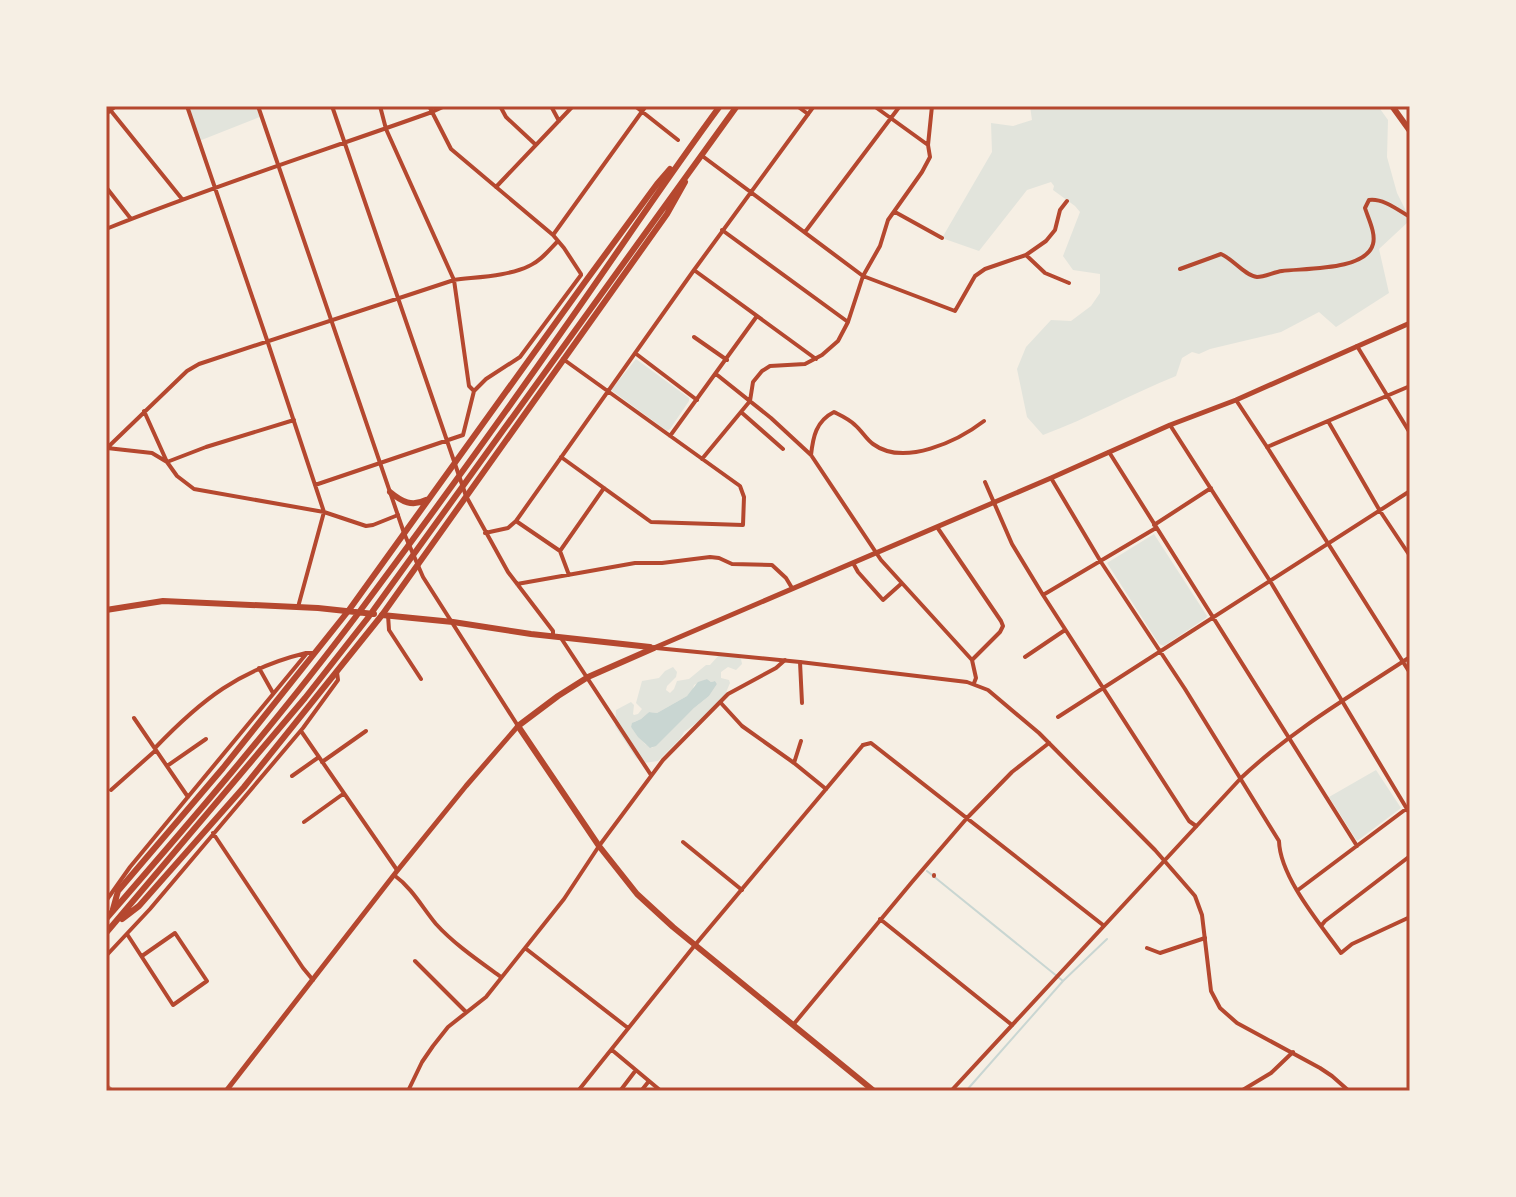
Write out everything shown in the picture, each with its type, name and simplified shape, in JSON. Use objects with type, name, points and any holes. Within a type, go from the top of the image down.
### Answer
[{"type":"main road","points":[[109,916],[297,693],[358,614],[562,332],[720,106]]},
{"type":"main road","points":[[107,933],[358,630],[737,106]]},
{"type":"main road","points":[[1392,106],[1410,131]]},
{"type":"main road","points":[[109,916],[118,891],[316,653],[657,184],[689,148]]},
{"type":"main road","points":[[107,933],[139,906],[168,874],[385,615],[417,563],[667,214],[692,168]]},
{"type":"main road","points":[[226,1091],[466,786],[518,726],[558,696],[588,677],[654,648],[1410,323]]},
{"type":"main road","points":[[390,492],[412,504],[432,496]]},
{"type":"main road","points":[[106,610],[163,601],[349,610],[654,648]]},
{"type":"main road","points":[[518,726],[599,846],[637,894],[874,1091]]},
{"type":"street","points":[[116,106],[108,110],[182,199]]},
{"type":"street","points":[[187,106],[324,512],[298,607]]},
{"type":"street","points":[[258,106],[404,533],[423,577],[518,726]]},
{"type":"street","points":[[332,106],[466,496],[501,561],[588,677],[651,775]]},
{"type":"street","points":[[380,106],[386,129],[454,280],[469,386],[474,391]]},
{"type":"street","points":[[429,106],[451,149],[553,235],[585,282]]},
{"type":"street","points":[[106,229],[445,106]]},
{"type":"street","points":[[500,106],[506,117],[536,145]]},
{"type":"street","points":[[551,106],[559,121]]},
{"type":"street","points":[[496,187],[573,106]]},
{"type":"street","points":[[635,106],[678,140]]},
{"type":"street","points":[[553,235],[646,106]]},
{"type":"street","points":[[797,106],[808,114]]},
{"type":"street","points":[[485,533],[508,528],[516,521],[750,191],[814,106]]},
{"type":"street","points":[[874,106],[928,145]]},
{"type":"street","points":[[805,232],[900,106]]},
{"type":"street","points":[[702,459],[750,401],[753,382],[766,369],[770,366],[805,364],[838,341],[848,322],[863,276],[880,246],[888,220],[930,157],[928,145],[932,106]]},
{"type":"street","points":[[701,155],[863,276],[955,311],[975,276],[985,269],[1026,255],[1050,236],[1067,201]]},
{"type":"street","points":[[106,187],[131,219]]},
{"type":"street","points":[[1180,269],[1221,254],[1255,277],[1279,271],[1352,263],[1365,256],[1373,243],[1365,208],[1369,200],[1379,200],[1410,217]]},
{"type":"street","points":[[895,212],[942,238]]},
{"type":"street","points":[[722,230],[848,322]]},
{"type":"street","points":[[106,448],[187,371],[199,364],[454,280],[527,267],[558,241]]},
{"type":"street","points":[[1026,255],[1045,273],[1069,283]]},
{"type":"street","points":[[694,270],[816,359]]},
{"type":"street","points":[[315,485],[463,435],[474,391],[486,379],[520,357],[581,275]]},
{"type":"street","points":[[670,436],[757,316]]},
{"type":"street","points":[[694,337],[727,360]]},
{"type":"street","points":[[1357,346],[1410,433]]},
{"type":"street","points":[[635,353],[697,400]]},
{"type":"street","points":[[561,457],[651,522],[743,525],[744,497],[740,486],[563,359]]},
{"type":"street","points":[[716,374],[811,455],[875,553],[972,660],[976,678],[974,683]]},
{"type":"street","points":[[1267,447],[1410,386]]},
{"type":"street","points":[[1236,400],[1410,673]]},
{"type":"street","points":[[144,411],[167,462],[177,476],[194,489],[324,512],[366,526],[398,515]]},
{"type":"street","points":[[741,412],[783,449]]},
{"type":"street","points":[[811,455],[816,428],[825,416],[834,412],[855,424],[874,445],[895,452],[947,443],[969,433],[984,421]]},
{"type":"street","points":[[167,462],[294,420]]},
{"type":"street","points":[[1328,421],[1410,556]]},
{"type":"street","points":[[1170,425],[1270,581],[1410,814]]},
{"type":"street","points":[[106,448],[152,453],[167,462]]},
{"type":"street","points":[[1109,452],[1357,846]]},
{"type":"street","points":[[1051,478],[1101,562],[1241,778],[1279,841],[1284,867],[1341,953],[1352,944],[1410,917]]},
{"type":"street","points":[[985,482],[1012,544],[1043,595],[1189,821],[1196,826]]},
{"type":"street","points":[[560,551],[604,488]]},
{"type":"street","points":[[1043,595],[1101,562],[1211,488]]},
{"type":"street","points":[[1058,717],[1410,491]]},
{"type":"street","points":[[516,521],[560,551],[569,575]]},
{"type":"street","points":[[937,527],[1003,626],[972,660]]},
{"type":"street","points":[[517,584],[635,563],[710,557],[732,564],[772,565],[792,588]]},
{"type":"street","points":[[853,563],[883,600],[902,583]]},
{"type":"street","points":[[385,615],[389,630],[421,679]]},
{"type":"street","points":[[1025,657],[1065,630]]},
{"type":"street","points":[[654,648],[974,683],[996,696],[1049,742],[1195,896],[1202,915],[1208,976],[1215,1002],[1237,1023],[1293,1052],[1332,1076],[1349,1091]]},
{"type":"street","points":[[106,901],[130,867],[307,653]]},
{"type":"street","points":[[111,790],[204,701],[234,680],[282,659],[316,653]]},
{"type":"street","points":[[951,1091],[1241,778],[1288,738],[1410,657]]},
{"type":"street","points":[[408,1091],[431,1049],[448,1027],[486,997],[564,899],[663,760],[728,694],[785,660]]},
{"type":"street","points":[[800,662],[802,703]]},
{"type":"street","points":[[259,668],[273,693]]},
{"type":"street","points":[[106,956],[150,909],[301,731],[338,680],[336,671]]},
{"type":"street","points":[[720,702],[742,726],[826,789]]},
{"type":"street","points":[[134,718],[188,797]]},
{"type":"street","points":[[301,731],[395,873],[437,925],[501,977]]},
{"type":"street","points":[[292,776],[366,731]]},
{"type":"street","points":[[167,766],[206,739]]},
{"type":"street","points":[[794,763],[801,741]]},
{"type":"street","points":[[793,1025],[967,818],[1012,772],[1049,742]]},
{"type":"street","points":[[578,1091],[695,945],[863,745],[871,743],[1103,925]]},
{"type":"street","points":[[304,822],[343,794]]},
{"type":"street","points":[[1298,890],[1408,807]]},
{"type":"street","points":[[213,833],[313,980]]},
{"type":"street","points":[[683,842],[742,890]]},
{"type":"street","points":[[1321,926],[1410,856]]},
{"type":"street","points":[[880,919],[1012,1025]]},
{"type":"street","points":[[127,934],[173,1005],[207,981],[175,933],[142,956]]},
{"type":"street","points":[[1147,948],[1160,953],[1205,938]]},
{"type":"street","points":[[525,948],[628,1028]]},
{"type":"street","points":[[415,961],[466,1012]]},
{"type":"street","points":[[612,1050],[661,1091]]},
{"type":"street","points":[[1241,1091],[1271,1073],[1293,1052]]},
{"type":"street","points":[[620,1091],[636,1070]]},
{"type":"street","points":[[641,1091],[649,1081]]},
{"type":"shaded area","points":[[187,106],[258,106],[262,116],[199,141]]},
{"type":"shaded area","points":[[1030,106],[1378,106],[1388,120],[1387,157],[1408,222],[1379,249],[1389,293],[1336,327],[1319,312],[1281,332],[1199,354],[1192,352],[1182,358],[1176,376],[1043,435],[1027,417],[1017,369],[1026,347],[1051,320],[1071,321],[1091,306],[1100,293],[1100,274],[1073,270],[1063,256],[1080,212],[1053,190],[1051,182],[1027,190],[979,251],[942,238],[992,152],[991,123],[1013,126],[1032,120]]},
{"type":"shaded area","points":[[636,359],[689,398],[667,431],[611,390]]},
{"type":"shaded area","points":[[1154,534],[1207,616],[1164,646],[1159,644],[1107,563]]},
{"type":"shaded area","points":[[719,655],[739,657],[742,664],[736,670],[728,667],[721,672],[721,678],[730,683],[724,697],[684,732],[658,761],[644,763],[636,758],[615,726],[616,710],[631,702],[634,705],[633,714],[638,714],[642,709],[636,703],[642,681],[659,678],[673,667],[677,672],[667,686],[666,690],[670,693],[677,681],[689,679]],"holes":[[[707,679],[717,684],[709,696],[652,748],[631,727],[649,712],[657,713],[687,696],[694,685]]]},
{"type":"shaded area","points":[[707,679],[717,684],[709,696],[656,746],[650,748],[638,737],[631,727],[632,723],[687,696],[698,682]]},
{"type":"shaded area","points":[[1376,770],[1401,808],[1357,841],[1329,797]]},
{"type":"waterway","points":[[927,871],[1063,981]]},
{"type":"waterway","points":[[966,1091],[1063,981],[1107,939]]},
{"type":"railway","points":[[106,1084],[114,1091]]}]
